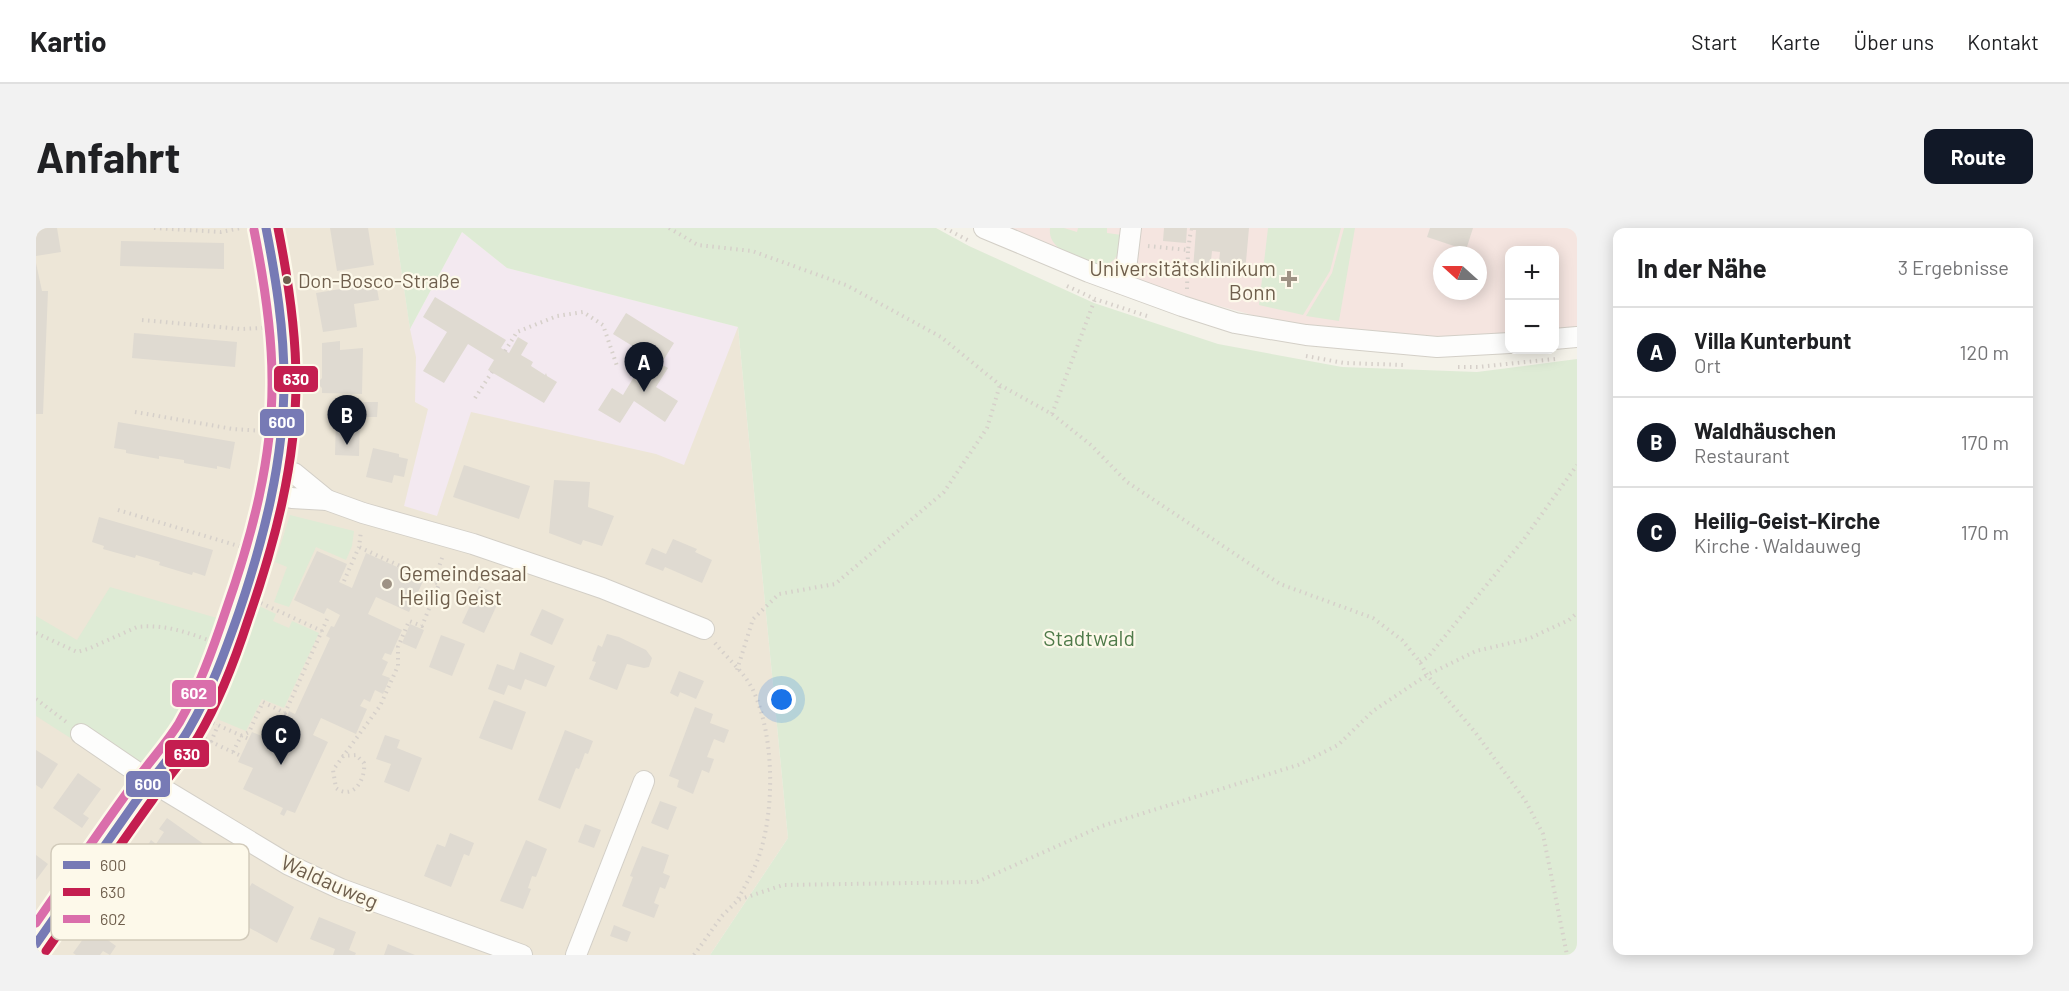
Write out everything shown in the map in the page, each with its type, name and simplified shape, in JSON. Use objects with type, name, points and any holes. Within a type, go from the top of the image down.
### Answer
[{"type":"street","points":[[106,844],[192,723],[226,646],[258,551],[277,471],[284,373],[282,327],[276,278],[266,228]]},
{"type":"street","points":[[984,228],[1120,283],[1235,323],[1306,335],[1437,347],[1505,344]]},
{"type":"street","points":[[1120,283],[1127,261],[1130,236]]},
{"type":"street","points":[[1559,339],[1577,337]]},
{"type":"street","points":[[277,471],[294,473],[327,500]]},
{"type":"street","points":[[272,494],[292,498],[327,500],[363,513],[448,537],[602,588],[704,629]]},
{"type":"street","name":"Waldauweg","points":[[81,734],[150,781],[266,852],[313,877],[522,955]]},
{"type":"street","points":[[576,955],[644,781]]},
{"type":"street","points":[[36,944],[51,923]]},
{"type":"path","points":[[154,228],[221,232],[241,228]]},
{"type":"path","points":[[669,228],[698,244],[752,251],[846,285],[941,337],[1000,385],[1052,414],[1091,445],[1127,482],[1280,584],[1373,618],[1402,640],[1526,800],[1543,834],[1567,955]]},
{"type":"path","points":[[1182,306],[1187,291],[1191,230]]},
{"type":"path","points":[[1130,236],[1188,250]]},
{"type":"path","points":[[1052,414],[1095,299]]},
{"type":"path","points":[[505,351],[518,332],[557,316],[583,312],[603,325],[617,366]]},
{"type":"path","points":[[142,320],[241,329],[282,327]]},
{"type":"path","points":[[475,398],[492,372]]},
{"type":"path","points":[[737,670],[753,619],[779,594],[835,584],[944,492],[987,428],[1000,385]]},
{"type":"path","points":[[135,412],[233,429],[281,431]]},
{"type":"path","points":[[1420,662],[1428,657],[1524,538],[1577,465]]},
{"type":"path","points":[[118,510],[258,551]]},
{"type":"path","points":[[344,581],[359,547],[363,513]]},
{"type":"path","points":[[434,582],[448,537]]},
{"type":"path","points":[[342,756],[356,755],[364,764],[363,776],[356,789],[351,792],[339,791],[334,783],[333,770],[342,756],[380,706],[398,666],[398,647],[409,621],[422,626],[439,584],[359,547]]},
{"type":"path","points":[[244,596],[322,632]]},
{"type":"path","points":[[738,900],[783,885],[977,882],[1102,826],[1298,765],[1338,745],[1373,711],[1427,675],[1476,651],[1528,639],[1569,620],[1577,613]]},
{"type":"path","points":[[233,752],[241,736],[249,732],[263,702],[285,713],[330,615]]},
{"type":"path","points":[[36,633],[77,652],[137,627],[163,626],[226,646]]},
{"type":"path","points":[[694,955],[722,916],[738,900],[760,855],[770,814],[770,772],[762,713],[752,688],[704,629]]},
{"type":"path","points":[[36,699],[81,734]]},
{"type":"path","points":[[192,723],[218,725],[249,739]]},
{"type":"path","points":[[192,723],[211,742],[241,756]]},
{"type":"path","points":[[211,742],[218,725]]},
{"type":"shaded area","points":[[36,228],[395,228],[410,328],[738,327],[788,838],[710,955],[36,955]]},
{"type":"shaded area","name":"Universitätsklinikum Bonn","points":[[1009,228],[1577,228],[1577,327],[1559,329],[1559,246],[1505,246],[1505,335],[1437,339],[1308,330],[1186,297],[1077,257]]},
{"type":"shaded area","points":[[462,232],[507,268],[738,327],[684,465],[656,454],[471,412],[437,516],[404,506],[428,409],[415,402],[416,357],[410,329]]},
{"type":"green space","name":"Stadtwald","points":[[395,228],[936,228],[969,246],[1094,303],[1218,344],[1342,367],[1477,372],[1577,359],[1577,955],[710,955],[788,838],[738,327],[507,268],[462,232],[410,329]]},
{"type":"green space","points":[[1050,228],[1064,228],[1077,232],[1078,228],[1107,228],[1107,233],[1122,235],[1119,250],[1112,262],[1102,266],[1060,249],[1054,244]]},
{"type":"green space","points":[[1268,228],[1341,228],[1330,271],[1303,315],[1259,305]]},
{"type":"green space","points":[[1344,228],[1355,228],[1339,321],[1306,316],[1332,273]]},
{"type":"green space","points":[[290,515],[354,531],[352,546],[346,560],[316,547],[289,607],[274,602],[287,567],[275,562]]},
{"type":"green space","points":[[110,587],[217,618],[182,707],[136,780],[36,716],[36,616],[77,640]]},
{"type":"green space","points":[[259,606],[276,614],[273,621],[289,628],[292,621],[319,633],[284,708],[262,699],[246,731],[217,719]]},
{"type":"building","points":[[36,228],[57,228],[61,252],[36,256]]},
{"type":"building","points":[[330,228],[368,228],[374,265],[337,271]]},
{"type":"building","points":[[1164,228],[1187,228],[1186,243],[1163,241]]},
{"type":"building","points":[[1190,228],[1249,228],[1245,273],[1218,271],[1220,252],[1212,251],[1210,270],[1193,269],[1196,230],[1190,230]]},
{"type":"building","points":[[1430,228],[1473,228],[1467,246],[1454,246],[1427,237]]},
{"type":"building","points":[[121,241],[224,243],[224,269],[120,266]]},
{"type":"building","points":[[36,263],[42,291],[48,291],[43,414],[36,414]]},
{"type":"building","points":[[376,283],[379,300],[354,304],[357,327],[323,332],[316,293]]},
{"type":"building","points":[[435,297],[506,340],[501,348],[509,353],[518,337],[528,343],[521,355],[533,362],[531,366],[545,375],[546,373],[557,382],[544,403],[488,370],[494,360],[468,344],[444,383],[423,371],[447,332],[423,317]]},
{"type":"building","points":[[626,313],[674,343],[661,364],[668,368],[656,387],[678,401],[665,422],[634,401],[620,423],[598,410],[612,388],[623,395],[647,355],[613,334]]},
{"type":"building","points":[[134,333],[237,342],[235,367],[132,358]]},
{"type":"building","points":[[340,341],[340,350],[363,348],[362,394],[322,393],[319,381],[322,378],[322,343]]},
{"type":"building","points":[[357,402],[378,402],[377,417],[360,417],[359,456],[335,455],[336,416],[356,417]]},
{"type":"building","points":[[118,422],[235,442],[230,469],[184,463],[184,460],[159,456],[159,459],[126,453],[126,450],[114,448]]},
{"type":"building","points":[[373,448],[399,454],[399,457],[408,459],[404,477],[394,475],[392,483],[366,477]]},
{"type":"building","points":[[464,465],[530,486],[519,519],[453,497]]},
{"type":"building","points":[[554,480],[590,482],[588,507],[614,516],[602,546],[583,540],[581,545],[549,533]]},
{"type":"building","points":[[99,517],[213,550],[205,576],[193,572],[192,575],[159,565],[160,562],[136,555],[135,558],[103,549],[104,546],[92,542]]},
{"type":"building","points":[[673,539],[697,549],[695,552],[712,560],[702,583],[665,567],[663,571],[645,564],[652,548],[666,554]]},
{"type":"building","points":[[317,551],[347,564],[339,582],[352,588],[366,553],[424,579],[409,612],[376,597],[368,614],[402,630],[391,655],[385,653],[382,659],[388,662],[382,675],[390,678],[383,694],[375,690],[370,702],[364,699],[360,706],[367,709],[356,734],[321,718],[313,735],[328,742],[295,813],[287,810],[284,816],[280,814],[283,808],[243,789],[253,768],[238,762],[252,732],[266,738],[276,717],[290,724],[293,718],[287,716],[289,711],[295,714],[330,638],[326,636],[340,615],[327,608],[324,614],[294,600]]},
{"type":"building","points":[[479,586],[501,596],[484,633],[462,623]]},
{"type":"building","points":[[542,609],[564,619],[552,645],[530,635]]},
{"type":"building","points":[[410,624],[424,630],[416,649],[402,643]]},
{"type":"building","points":[[607,634],[646,650],[652,658],[649,667],[627,664],[617,690],[589,679],[596,662],[592,661],[598,645],[602,647]]},
{"type":"building","points":[[441,635],[465,644],[452,676],[429,667]]},
{"type":"building","points":[[520,652],[555,666],[546,687],[525,679],[521,690],[508,685],[504,695],[488,689],[497,664],[514,670]]},
{"type":"building","points":[[679,671],[704,681],[696,699],[680,692],[678,697],[670,693]]},
{"type":"building","points":[[494,700],[526,712],[512,750],[479,738]]},
{"type":"building","points":[[695,707],[713,714],[710,723],[729,730],[724,743],[714,739],[707,757],[714,759],[709,773],[702,770],[693,794],[677,787],[679,780],[669,776]]},
{"type":"building","points":[[565,730],[593,741],[579,769],[576,768],[560,809],[538,800]]},
{"type":"building","points":[[385,735],[400,740],[397,748],[422,758],[409,792],[384,782],[391,764],[376,759]]},
{"type":"building","points":[[36,750],[58,764],[42,789],[36,785]]},
{"type":"building","points":[[78,773],[101,789],[83,814],[89,818],[82,828],[53,808]]},
{"type":"building","points":[[660,801],[677,807],[668,830],[651,823]]},
{"type":"building","points":[[167,818],[204,844],[156,844],[164,832],[159,829]]},
{"type":"building","points":[[585,824],[601,830],[594,848],[578,842]]},
{"type":"building","points":[[450,833],[474,843],[469,856],[464,854],[451,887],[424,876],[437,844],[445,847]]},
{"type":"building","points":[[526,840],[547,849],[536,877],[532,876],[528,888],[531,889],[523,909],[500,901]]},
{"type":"building","points":[[642,846],[669,855],[663,873],[670,876],[665,889],[660,887],[654,903],[659,905],[654,918],[622,906],[633,877],[630,876]]},
{"type":"building","points":[[36,855],[48,864],[36,880]]},
{"type":"building","points":[[252,883],[294,907],[277,943],[249,928],[249,888]]},
{"type":"building","points":[[319,917],[356,932],[349,950],[356,953],[355,955],[333,955],[335,949],[310,939]]},
{"type":"building","points":[[614,925],[631,932],[627,942],[610,936]]},
{"type":"building","points":[[82,940],[108,940],[116,946],[110,955],[103,951],[100,955],[73,953]]},
{"type":"building","points":[[388,944],[415,955],[384,955]]},
{"type":"transit line","name":"600","points":[[106,844],[189,729],[204,701],[234,627],[264,527],[280,440],[284,381],[281,323],[266,228]]},
{"type":"transit line","name":"630","points":[[121,844],[198,737],[213,709],[238,650],[275,532],[288,472],[296,381],[293,323],[278,228]]},
{"type":"transit line","name":"602","points":[[91,844],[169,738],[193,696],[216,639],[252,525],[269,438],[272,379],[269,323],[254,230]]},
{"type":"transit line","name":"602","points":[[36,923],[51,902]]},
{"type":"transit line","name":"600","points":[[36,944],[51,923]]},
{"type":"transit line","name":"630","points":[[46,951],[54,940]]},
{"type":"place","name":"Universitätsklinikum Bonn","points":[[1289,279]]},
{"type":"place","name":"Don-Bosco-Straße","points":[[287,280]]},
{"type":"place","name":"Villa Kunterbunt","points":[[644,392]]},
{"type":"place","name":"Waldhäuschen","points":[[347,445]]},
{"type":"place","name":"Gemeindesaal Heilig Geist","points":[[387,584]]},
{"type":"place","name":"Heilig-Geist-Kirche","points":[[281,765]]}]
